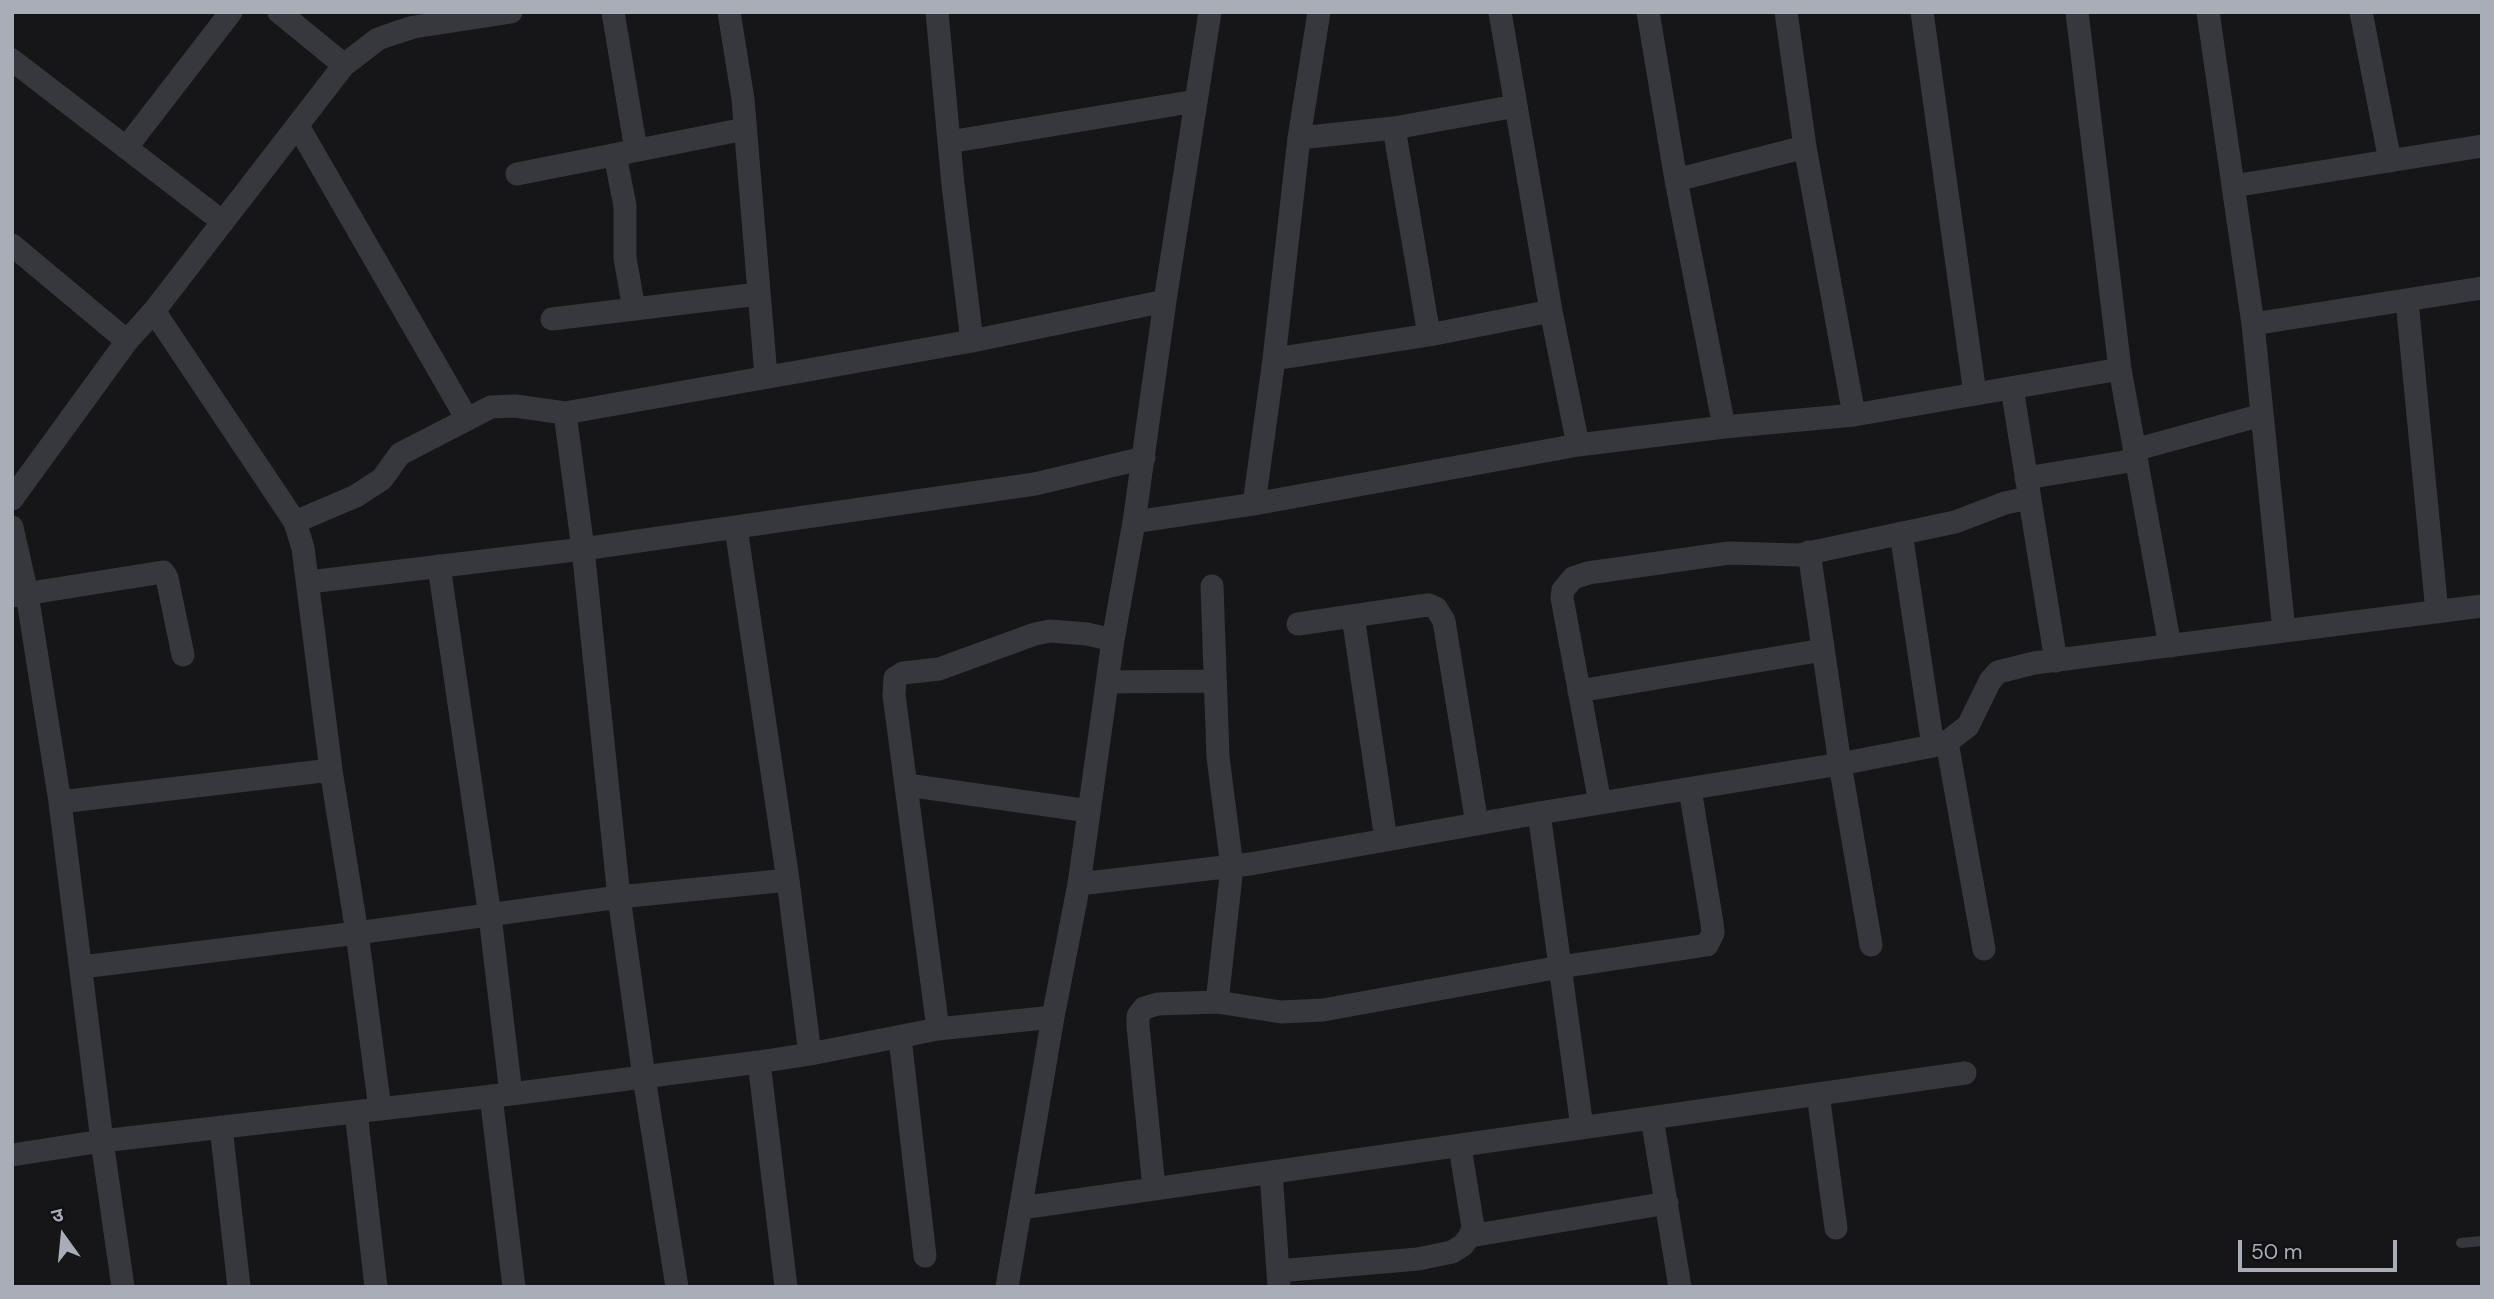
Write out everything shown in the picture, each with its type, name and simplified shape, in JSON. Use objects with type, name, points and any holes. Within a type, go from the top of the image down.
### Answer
[{"type":"street","points":[[126,148],[231,12]]},
{"type":"street","points":[[279,12],[344,65]]},
{"type":"street","points":[[12,499],[127,341],[154,311],[344,65],[378,38],[414,27],[511,12]]},
{"type":"street","points":[[613,12],[626,152],[625,258],[634,309]]},
{"type":"street","points":[[729,12],[741,86],[766,376]]},
{"type":"street","points":[[937,12],[972,341]]},
{"type":"street","points":[[1007,1287],[1053,1017],[1079,884],[1113,640],[1144,458],[1210,12]]},
{"type":"street","points":[[1254,504],[1274,359],[1299,138],[1320,12]]},
{"type":"street","points":[[1500,12],[1551,311],[1578,445]]},
{"type":"street","points":[[1648,12],[1676,180],[1724,427]]},
{"type":"street","points":[[1786,12],[1805,147],[1854,415]]},
{"type":"street","points":[[1922,12],[1975,394]]},
{"type":"street","points":[[2077,12],[2120,369],[2170,646]]},
{"type":"street","points":[[2208,12],[2253,324],[2284,631]]},
{"type":"street","points":[[2361,12],[2389,161]]},
{"type":"street","points":[[12,60],[223,222]]},
{"type":"street","points":[[949,142],[1196,101]]},
{"type":"street","points":[[1299,138],[1394,128],[1516,106]]},
{"type":"street","points":[[298,126],[467,419]]},
{"type":"street","points":[[1394,128],[1429,335]]},
{"type":"street","points":[[517,174],[745,129]]},
{"type":"street","points":[[2232,186],[2482,146]]},
{"type":"street","points":[[1676,180],[1805,147]]},
{"type":"street","points":[[12,245],[127,341]]},
{"type":"street","points":[[2253,324],[2407,302],[2482,288]]},
{"type":"street","points":[[552,319],[758,294]]},
{"type":"street","points":[[295,522],[356,496],[382,479],[400,454],[491,407],[504,405],[565,413],[972,341],[1165,302]]},
{"type":"street","points":[[2407,302],[2437,612]]},
{"type":"street","points":[[154,311],[295,522],[303,548],[331,769],[357,933],[380,1109]]},
{"type":"street","points":[[1274,359],[1429,335],[1551,311]]},
{"type":"street","points":[[1134,522],[1254,504],[1578,445],[1724,427],[1854,415],[2120,369]]},
{"type":"street","points":[[2012,388],[2056,660]]},
{"type":"street","points":[[565,413],[583,550],[619,897],[677,1287]]},
{"type":"street","points":[[1600,803],[1562,598],[1563,590],[1573,578],[1588,573],[1729,553],[1787,555],[1809,552],[1955,522],[2005,503],[2028,488],[2262,415]]},
{"type":"street","points":[[309,582],[583,550],[1035,484],[1144,458]]},
{"type":"street","points":[[12,527],[20,595],[61,802],[102,1141],[123,1287]]},
{"type":"street","points":[[736,528],[788,880],[810,1055]]},
{"type":"street","points":[[1901,533],[1940,744],[1984,949]]},
{"type":"street","points":[[1809,552],[1840,764],[1871,945]]},
{"type":"street","points":[[439,566],[490,916],[514,1287]]},
{"type":"street","points":[[20,595],[163,572],[167,578],[183,654]]},
{"type":"street","points":[[1212,586],[1221,787],[1232,867],[1217,1002]]},
{"type":"street","points":[[1298,624],[1429,605],[1441,614],[1477,824]]},
{"type":"street","points":[[1079,884],[1232,867],[1840,764],[1940,744],[1968,726],[1990,681],[1997,673],[2056,660],[2482,606]]},
{"type":"street","points":[[1353,616],[1386,840]]},
{"type":"street","points":[[938,1029],[893,683],[898,675],[939,669],[1050,631],[1087,634],[1113,640]]},
{"type":"street","points":[[1579,691],[1823,650]]},
{"type":"street","points":[[1108,682],[1216,681]]},
{"type":"street","points":[[61,802],[331,769]]},
{"type":"street","points":[[907,786],[1089,811]]},
{"type":"street","points":[[1154,1188],[1139,1016],[1144,1008],[1158,1004],[1217,1002],[1281,1012],[1323,1010],[1560,967],[1707,945],[1713,933],[1712,923],[1690,789]]},
{"type":"street","points":[[1539,813],[1582,1127]]},
{"type":"street","points":[[82,967],[490,916],[619,897],[788,880]]},
{"type":"street","points":[[12,1155],[221,1126],[501,1095],[759,1062],[810,1055],[938,1029],[1053,1017]]},
{"type":"street","points":[[900,1038],[925,1256]]},
{"type":"street","points":[[759,1062],[786,1287]]},
{"type":"street","points":[[1021,1208],[1965,1073]]},
{"type":"street","points":[[1818,1094],[1836,1228]]},
{"type":"street","points":[[356,1112],[376,1287]]},
{"type":"street","points":[[1652,1118],[1680,1287]]},
{"type":"street","points":[[221,1126],[239,1287]]},
{"type":"street","points":[[1271,1172],[1279,1279],[1438,1256],[1463,1245],[1470,1236],[1472,1227],[1460,1147]]},
{"type":"street","points":[[1470,1236],[1667,1203]]},
{"type":"lane","points":[[2462,1243],[2482,1241]]}]
